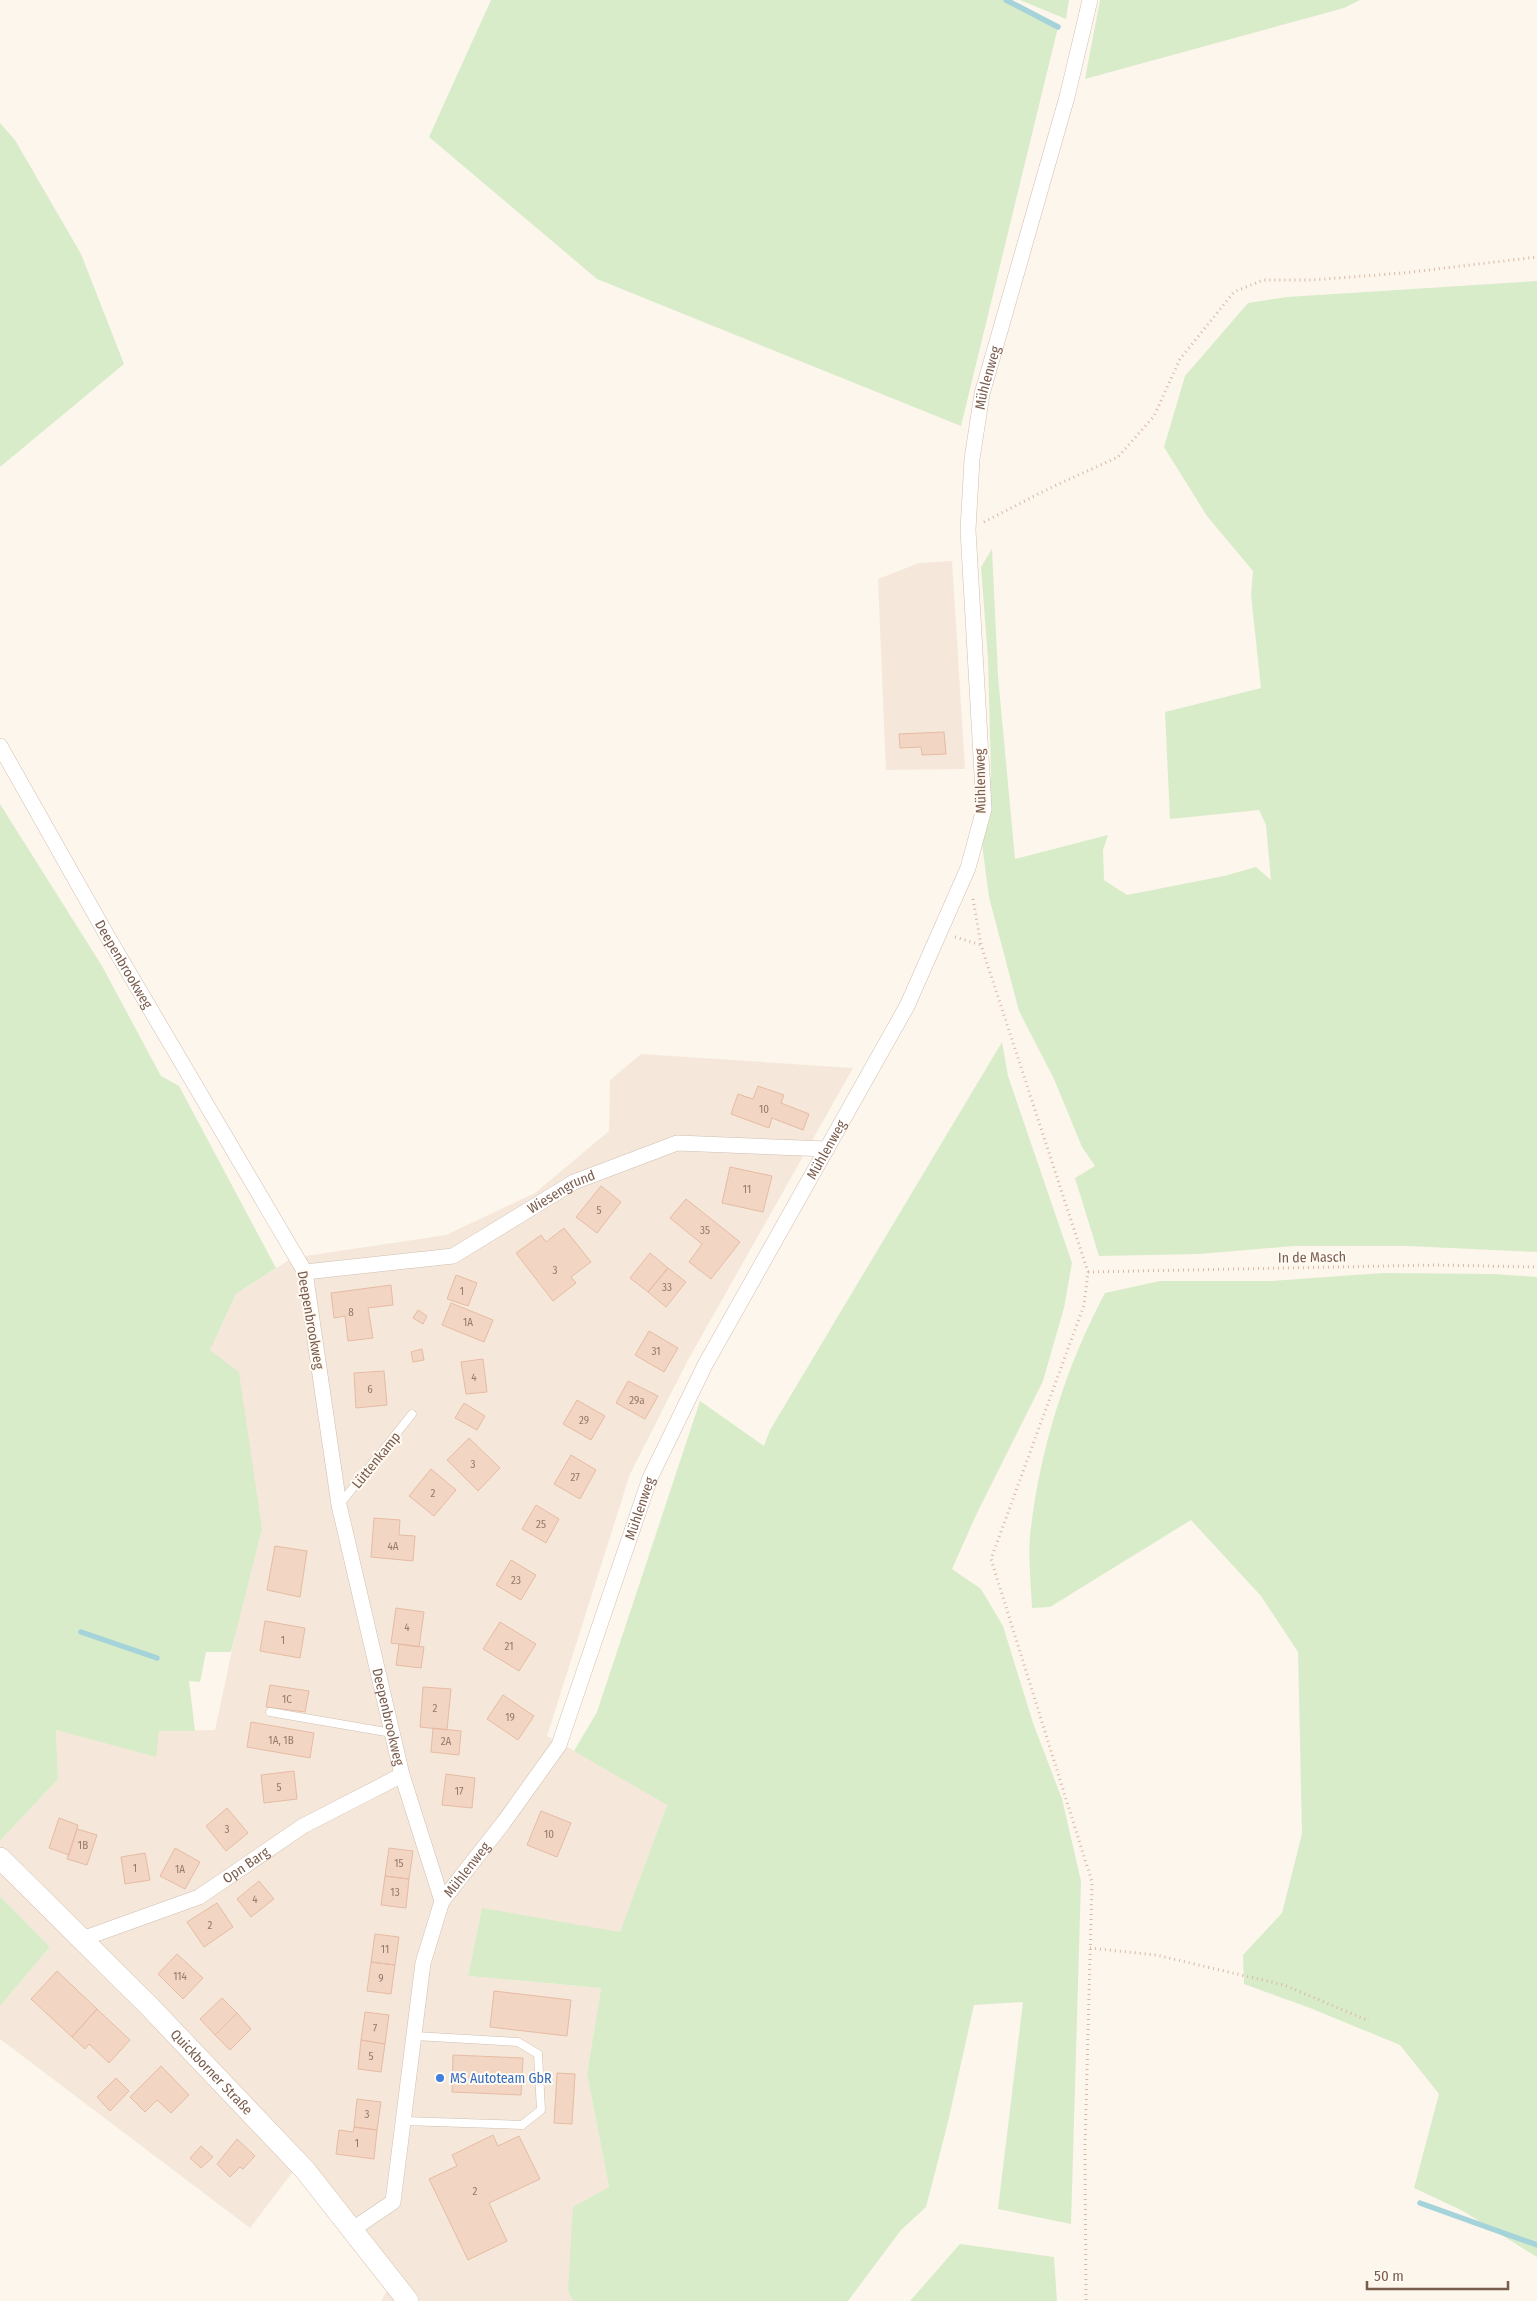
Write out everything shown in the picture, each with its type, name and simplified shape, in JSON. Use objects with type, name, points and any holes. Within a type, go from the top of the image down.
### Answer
[{"type":"main road","name":"Quickborner Straße","points":[[0,1858],[82,1939],[305,2170],[354,2229],[408,2301]]},
{"type":"street","name":"Mühlenweg","points":[[354,2229],[393,2202],[423,1963],[442,1901],[504,1822],[559,1745],[650,1478],[705,1365],[907,1006],[968,868],[984,810],[968,530],[972,459],[982,394],[1067,97],[1090,0]]},
{"type":"street","name":"Deepenbrookweg","points":[[0,746],[109,939],[305,1272],[339,1505],[402,1775],[442,1901]]},
{"type":"street","name":"Wiesengrund","points":[[305,1272],[453,1256],[574,1182],[677,1144],[827,1150]]},
{"type":"street","name":"Opn Barg","points":[[82,1939],[199,1897],[303,1826],[402,1775]]},
{"type":"lane","name":"Lüttenkamp","points":[[339,1505],[412,1414]]},
{"type":"lane","points":[[270,1712],[392,1733]]},
{"type":"lane","points":[[403,2121],[522,2125],[541,2110],[538,2054],[518,2042],[415,2036]]},
{"type":"path","points":[[968,530],[1118,456],[1154,416],[1180,358],[1234,292],[1263,280],[1312,280],[1403,273],[1537,257]]},
{"type":"path","points":[[968,868],[981,944],[1088,1272],[1084,1305],[991,1559],[1092,1882],[1085,2146],[1086,2301]]},
{"type":"path","points":[[940,932],[981,944]]},
{"type":"path","name":"In de Masch","points":[[1088,1272],[1436,1266],[1537,1267]]},
{"type":"path","points":[[1090,1948],[1156,1956],[1284,1985],[1369,2021]]},
{"type":"shaded area","points":[[952,561],[965,769],[886,770],[878,579],[919,563]]},
{"type":"shaded area","points":[[641,1054],[853,1068],[688,1360],[630,1474],[547,1736],[667,1805],[620,1933],[482,1909],[468,1976],[601,1988],[587,2074],[609,2187],[568,2290],[573,2301],[381,2301],[398,2271],[304,2157],[250,2228],[0,2039],[0,2006],[50,1947],[0,1896],[0,1841],[58,1779],[56,1730],[155,1756],[159,1731],[215,1730],[240,1613],[262,1529],[210,1350],[236,1294],[292,1258],[446,1235],[535,1193],[609,1131],[610,1080]]},
{"type":"green space","points":[[491,0],[1005,0],[1058,27],[961,426],[597,279],[429,137]]},
{"type":"green space","points":[[1020,0],[1069,0],[1066,19]]},
{"type":"green space","points":[[1100,0],[1360,0],[1344,8],[1085,79]]},
{"type":"green space","points":[[0,123],[15,140],[81,254],[124,364],[0,467]]},
{"type":"green space","points":[[1537,281],[1537,1252],[1407,1246],[1294,1246],[1200,1254],[1099,1256],[1075,1178],[1095,1166],[1082,1147],[1054,1079],[1019,1011],[989,897],[982,844],[991,773],[988,659],[981,567],[992,549],[998,676],[1015,859],[1108,835],[1103,850],[1104,880],[1127,895],[1224,876],[1256,867],[1271,880],[1266,825],[1259,810],[1170,819],[1165,712],[1261,688],[1251,595],[1253,571],[1207,516],[1164,447],[1185,376],[1248,303],[1287,297]]},
{"type":"green space","points":[[0,804],[102,966],[161,1076],[179,1086],[276,1268],[236,1294],[210,1350],[239,1372],[262,1529],[231,1652],[206,1652],[200,1682],[189,1681],[195,1731],[159,1731],[156,1757],[56,1730],[58,1779],[0,1841]]},
{"type":"green space","points":[[1002,1042],[1008,1076],[1072,1263],[1064,1308],[1043,1381],[977,1513],[952,1569],[981,1589],[1003,1626],[1033,1723],[1062,1799],[1081,1881],[1071,2224],[998,2209],[1023,2002],[974,2005],[948,2122],[926,2207],[901,2230],[848,2301],[573,2301],[568,2290],[573,2207],[609,2187],[587,2074],[601,1988],[468,1976],[482,1908],[620,1932],[667,1805],[574,1751],[597,1712],[700,1401],[764,1446],[770,1430]]},
{"type":"green space","points":[[1383,1273],[1494,1274],[1537,1277],[1537,2257],[1463,2211],[1414,2188],[1439,2094],[1400,2045],[1310,2008],[1244,1984],[1243,1955],[1282,1913],[1302,1834],[1298,1652],[1261,1596],[1191,1520],[1050,1607],[1032,1608],[1029,1545],[1034,1505],[1047,1442],[1066,1381],[1105,1293],[1160,1281],[1271,1281]]},
{"type":"green space","points":[[0,1896],[50,1947],[0,2006]]},
{"type":"green space","points":[[960,2244],[1054,2257],[1057,2301],[910,2301]]},
{"type":"building","points":[[944,732],[946,754],[922,755],[921,747],[900,748],[899,734]]},
{"type":"building","points":[[758,1086],[784,1095],[781,1103],[809,1114],[803,1130],[772,1118],[769,1128],[731,1114],[738,1094],[753,1099]]},
{"type":"building","points":[[730,1167],[772,1176],[763,1212],[722,1203]]},
{"type":"building","points":[[601,1186],[621,1202],[597,1233],[576,1217]]},
{"type":"building","points":[[686,1199],[740,1242],[711,1279],[689,1262],[702,1244],[670,1218]]},
{"type":"building","points":[[564,1228],[591,1262],[571,1277],[576,1283],[553,1301],[516,1253],[541,1235],[546,1242]]},
{"type":"building","points":[[650,1253],[668,1268],[648,1292],[630,1278]]},
{"type":"building","points":[[668,1268],[686,1282],[666,1307],[648,1292]]},
{"type":"building","points":[[456,1275],[477,1283],[468,1306],[447,1299]]},
{"type":"building","points":[[391,1285],[393,1305],[368,1308],[373,1338],[348,1341],[345,1316],[334,1318],[331,1293]]},
{"type":"building","points":[[451,1303],[493,1320],[484,1342],[442,1325]]},
{"type":"building","points":[[418,1310],[427,1316],[423,1324],[413,1318]]},
{"type":"building","points":[[649,1331],[678,1348],[664,1372],[635,1355]]},
{"type":"building","points":[[422,1349],[424,1360],[413,1362],[411,1352]]},
{"type":"building","points":[[483,1359],[487,1392],[466,1394],[461,1362]]},
{"type":"building","points":[[384,1371],[387,1405],[356,1408],[354,1373]]},
{"type":"building","points":[[628,1381],[658,1396],[645,1419],[616,1403]]},
{"type":"building","points":[[577,1400],[605,1416],[591,1440],[563,1424]]},
{"type":"building","points":[[464,1403],[485,1416],[477,1430],[455,1418]]},
{"type":"building","points":[[469,1438],[500,1468],[478,1491],[447,1460]]},
{"type":"building","points":[[571,1455],[596,1470],[580,1499],[554,1484]]},
{"type":"building","points":[[431,1469],[456,1490],[434,1516],[409,1496]]},
{"type":"building","points":[[536,1505],[559,1519],[546,1543],[522,1529]]},
{"type":"building","points":[[374,1518],[400,1520],[399,1535],[415,1536],[413,1561],[371,1557]]},
{"type":"building","points":[[275,1546],[307,1551],[300,1597],[267,1590]]},
{"type":"building","points":[[511,1560],[536,1575],[521,1600],[496,1585]]},
{"type":"building","points":[[396,1608],[424,1612],[419,1647],[391,1643]]},
{"type":"building","points":[[265,1621],[305,1628],[300,1658],[260,1651]]},
{"type":"building","points":[[500,1622],[536,1644],[519,1671],[483,1649]]},
{"type":"building","points":[[399,1644],[424,1647],[421,1668],[396,1665]]},
{"type":"building","points":[[270,1685],[309,1691],[305,1712],[266,1707]]},
{"type":"building","points":[[423,1687],[451,1689],[447,1730],[420,1727]]},
{"type":"building","points":[[503,1695],[534,1716],[518,1740],[487,1719]]},
{"type":"building","points":[[251,1722],[314,1733],[310,1758],[247,1747]]},
{"type":"building","points":[[433,1728],[461,1731],[459,1755],[431,1752]]},
{"type":"building","points":[[294,1771],[297,1799],[264,1803],[261,1775]]},
{"type":"building","points":[[446,1774],[475,1778],[472,1808],[442,1805]]},
{"type":"building","points":[[227,1808],[248,1833],[226,1851],[206,1826]]},
{"type":"building","points":[[541,1811],[571,1823],[557,1857],[527,1845]]},
{"type":"building","points":[[59,1818],[78,1825],[69,1855],[49,1848]]},
{"type":"building","points":[[77,1829],[97,1835],[87,1865],[67,1859]]},
{"type":"building","points":[[175,1848],[200,1862],[185,1889],[160,1876]]},
{"type":"building","points":[[389,1848],[413,1851],[409,1879],[385,1876]]},
{"type":"building","points":[[145,1853],[150,1880],[125,1884],[121,1857]]},
{"type":"building","points":[[385,1876],[409,1879],[406,1908],[381,1905]]},
{"type":"building","points":[[259,1881],[274,1899],[251,1917],[237,1899]]},
{"type":"building","points":[[217,1903],[233,1927],[204,1947],[187,1922]]},
{"type":"building","points":[[375,1934],[399,1937],[395,1965],[371,1962]]},
{"type":"building","points":[[177,1954],[203,1978],[183,1999],[158,1974]]},
{"type":"building","points":[[371,1962],[395,1965],[391,1994],[367,1991]]},
{"type":"building","points":[[57,1971],[97,2009],[72,2037],[31,1999]]},
{"type":"building","points":[[494,1991],[571,2000],[567,2036],[490,2027]]},
{"type":"building","points":[[222,1998],[237,2013],[215,2035],[200,2019]]},
{"type":"building","points":[[97,2009],[130,2040],[109,2063],[89,2044],[85,2049],[72,2037]]},
{"type":"building","points":[[365,2012],[389,2015],[385,2044],[361,2040]]},
{"type":"building","points":[[237,2013],[251,2029],[230,2050],[215,2035]]},
{"type":"building","points":[[361,2040],[385,2044],[381,2072],[358,2069]]},
{"type":"building","points":[[453,2055],[523,2058],[521,2095],[452,2092]]},
{"type":"building","points":[[161,2066],[189,2095],[171,2113],[157,2100],[145,2112],[130,2097]]},
{"type":"building","points":[[557,2073],[575,2074],[572,2124],[554,2123]]},
{"type":"building","points":[[116,2078],[129,2091],[110,2111],[97,2097]]},
{"type":"building","points":[[357,2099],[381,2102],[377,2130],[354,2127]]},
{"type":"building","points":[[354,2127],[377,2130],[374,2159],[336,2154],[339,2130],[353,2132]]},
{"type":"building","points":[[493,2135],[498,2146],[519,2136],[540,2179],[489,2203],[507,2241],[468,2260],[429,2179],[457,2166],[452,2155]]},
{"type":"building","points":[[237,2139],[255,2156],[243,2169],[240,2167],[230,2177],[217,2164]]},
{"type":"building","points":[[201,2146],[213,2157],[201,2168],[190,2158]]},
{"type":"waterway","points":[[1006,0],[1058,27]]},
{"type":"waterway","points":[[81,1632],[157,1658]]},
{"type":"waterway","points":[[1420,2203],[1537,2245]]},
{"type":"place","name":"MS Autoteam GbR","points":[[440,2078]]}]
